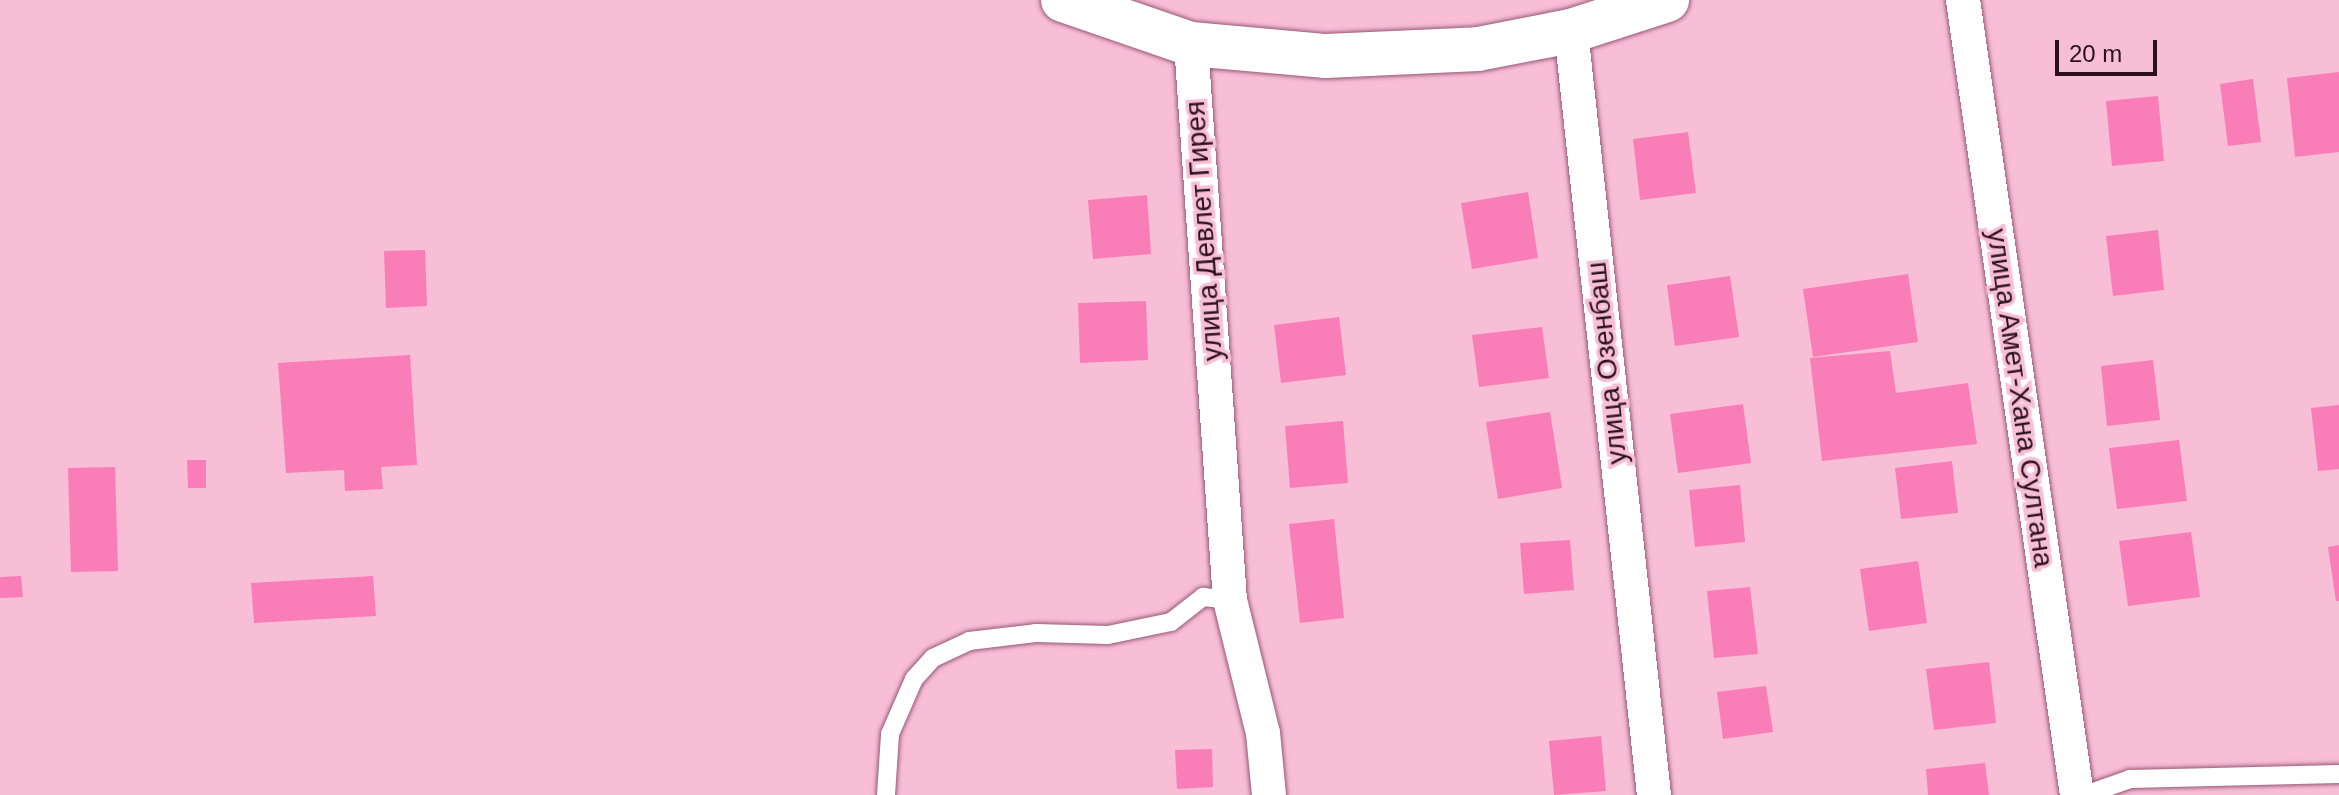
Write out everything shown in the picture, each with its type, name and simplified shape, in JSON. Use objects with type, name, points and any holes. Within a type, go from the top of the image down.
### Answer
[{"type":"street","points":[[1063,0],[1191,44],[1326,56],[1478,49],[1571,31],[1667,0]]},
{"type":"street","name":"улица Амет-Хана Султана","points":[[1963,0],[2077,795]]},
{"type":"street","name":"улица Озенбаш","points":[[1571,31],[1654,795]]},
{"type":"street","name":"улица Девлет Гирея","points":[[1191,44],[1230,600],[1263,733],[1269,795]]},
{"type":"lane","points":[[886,795],[890,734],[914,679],[933,658],[969,641],[1036,633],[1108,635],[1171,622],[1203,597],[1230,600]]},
{"type":"lane","points":[[2085,795],[2130,779],[2339,774]]},
{"type":"building","points":[[2339,72],[2339,152],[2295,157],[2287,78]]},
{"type":"building","points":[[2253,79],[2261,142],[2228,146],[2220,84]]},
{"type":"building","points":[[2158,96],[2164,161],[2112,166],[2106,101]]},
{"type":"building","points":[[1688,132],[1696,193],[1640,200],[1633,139]]},
{"type":"building","points":[[1528,192],[1538,258],[1472,269],[1461,203]]},
{"type":"building","points":[[1147,195],[1151,254],[1093,259],[1088,200]]},
{"type":"building","points":[[2158,230],[2164,290],[2113,296],[2106,236]]},
{"type":"building","points":[[425,250],[427,306],[386,308],[384,251]]},
{"type":"building","points":[[1908,274],[1918,342],[1813,357],[1803,289]]},
{"type":"building","points":[[1730,276],[1739,337],[1675,346],[1667,285]]},
{"type":"building","points":[[1146,301],[1148,360],[1080,363],[1078,303]]},
{"type":"building","points":[[1339,317],[1346,375],[1281,383],[1274,325]]},
{"type":"building","points":[[1542,327],[1549,378],[1479,387],[1472,335]]},
{"type":"building","points":[[1890,351],[1896,393],[1968,383],[1977,444],[1822,461],[1810,358]]},
{"type":"building","points":[[410,355],[417,465],[381,467],[383,489],[345,491],[344,470],[286,473],[278,363]]},
{"type":"building","points":[[2153,360],[2160,420],[2107,426],[2101,366]]},
{"type":"building","points":[[1743,404],[1751,463],[1678,473],[1670,414]]},
{"type":"building","points":[[2339,405],[2339,469],[2318,471],[2311,408]]},
{"type":"building","points":[[1550,412],[1562,488],[1498,499],[1486,422]]},
{"type":"building","points":[[1343,421],[1348,483],[1290,488],[1285,426]]},
{"type":"building","points":[[2179,440],[2187,501],[2117,509],[2109,448]]},
{"type":"building","points":[[187,460],[206,460],[206,488],[188,488]]},
{"type":"building","points":[[1952,461],[1958,513],[1901,519],[1895,468]]},
{"type":"building","points":[[115,467],[118,571],[71,572],[68,468]]},
{"type":"building","points":[[1740,485],[1745,542],[1695,547],[1689,490]]},
{"type":"building","points":[[1334,519],[1344,618],[1300,623],[1289,524]]},
{"type":"building","points":[[2191,532],[2200,597],[2128,606],[2119,541]]},
{"type":"building","points":[[1570,540],[1574,590],[1524,594],[1520,543]]},
{"type":"building","points":[[2339,545],[2339,601],[2336,601],[2328,547]]},
{"type":"building","points":[[1918,561],[1927,623],[1869,631],[1860,569]]},
{"type":"building","points":[[21,576],[23,597],[0,598],[0,577]]},
{"type":"building","points":[[373,576],[376,616],[254,623],[251,583]]},
{"type":"building","points":[[1750,587],[1758,654],[1714,658],[1707,591]]},
{"type":"building","points":[[1989,662],[1996,723],[1934,730],[1926,669]]},
{"type":"building","points":[[1766,686],[1773,732],[1723,739],[1717,692]]},
{"type":"building","points":[[1601,736],[1606,791],[1554,795],[1549,741]]},
{"type":"building","points":[[1212,749],[1213,787],[1177,789],[1175,750]]},
{"type":"building","points":[[1985,763],[1989,795],[1928,795],[1926,769]]}]
